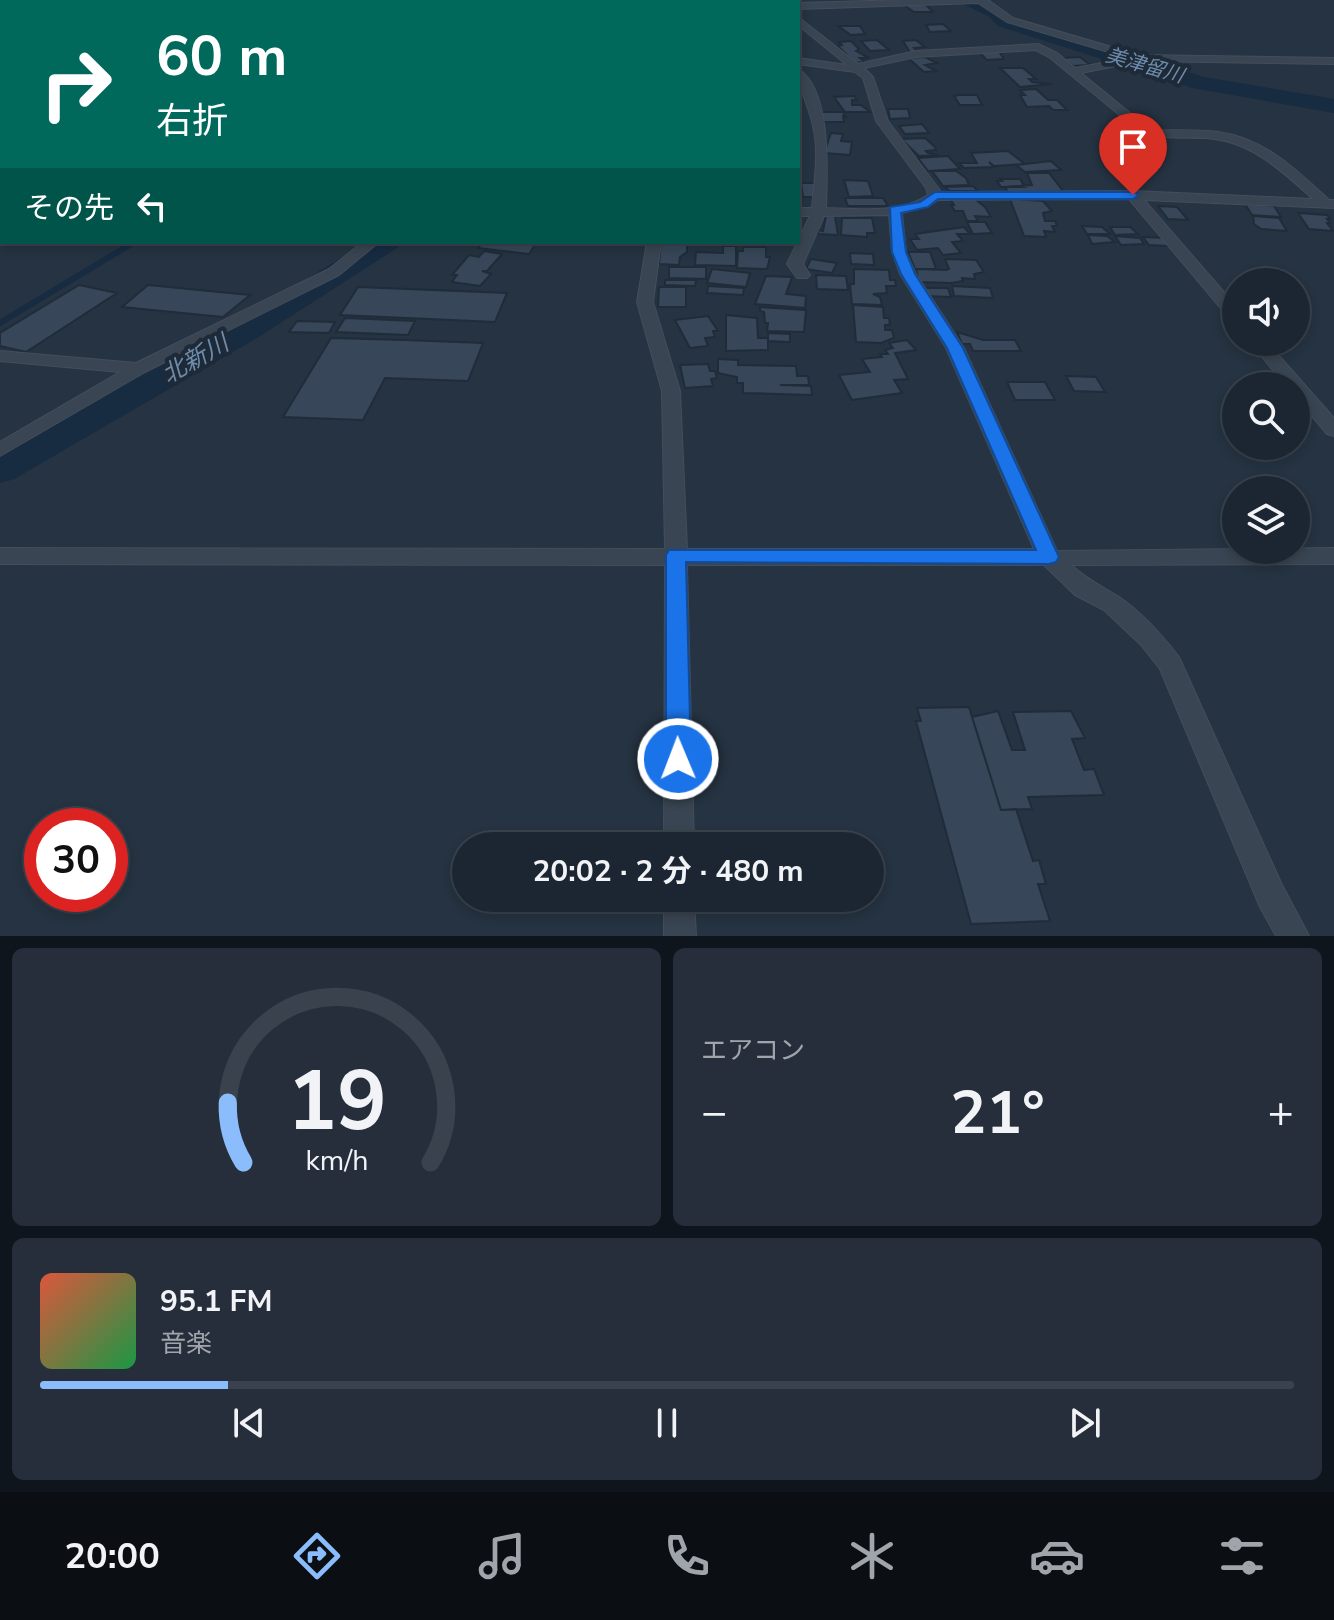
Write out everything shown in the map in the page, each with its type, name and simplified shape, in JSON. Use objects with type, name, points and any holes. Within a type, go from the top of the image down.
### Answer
[{"type":"street","points":[[800,6],[983,0],[1010,20],[1137,59]]},
{"type":"street","points":[[800,22],[868,77],[882,121],[933,188],[935,196]]},
{"type":"street","points":[[800,61],[858,69],[916,54],[1038,47],[1047,50],[1074,71],[1142,128],[1153,133],[1228,137],[1257,148],[1329,204]]},
{"type":"street","points":[[1074,71],[1137,59],[1334,61]]},
{"type":"street","points":[[800,75],[808,88],[821,133],[819,212],[795,264],[802,275]]},
{"type":"street","points":[[800,212],[895,210],[924,205],[935,196],[1133,195],[1329,204]]},
{"type":"street","points":[[1133,195],[1222,300]]},
{"type":"street","points":[[895,210],[899,252],[908,274],[955,348],[1051,558],[1083,589],[1112,604],[1150,638],[1170,664],[1271,896],[1293,936]]},
{"type":"street","points":[[0,450],[139,368],[334,272],[369,244]]},
{"type":"street","points":[[654,244],[645,302],[671,391],[679,832]]},
{"type":"street","points":[[0,356],[139,368]]},
{"type":"street","points":[[1270,356],[1334,430]]},
{"type":"street","points":[[0,556],[1334,556]]},
{"type":"street","points":[[679,912],[680,936]]},
{"type":"building","points":[[904,5],[926,5],[933,12],[914,12]]},
{"type":"building","points":[[943,24],[951,31],[930,32],[926,25]]},
{"type":"building","points":[[838,26],[860,26],[865,34],[851,35]]},
{"type":"building","points":[[877,40],[889,50],[870,51],[861,41]]},
{"type":"building","points":[[916,40],[925,47],[914,48],[919,53],[911,54],[903,41]]},
{"type":"building","points":[[851,41],[859,49],[856,51],[869,58],[860,58],[865,62],[855,63],[838,46],[842,45],[839,42]]},
{"type":"building","points":[[998,50],[1004,59],[987,60],[980,53]]},
{"type":"building","points":[[925,57],[937,63],[925,65],[936,71],[924,72],[908,58]]},
{"type":"building","points":[[1080,57],[1090,65],[1073,66],[1062,58]]},
{"type":"building","points":[[1000,68],[1023,68],[1036,79],[1029,79],[1032,82],[1052,84],[1020,87]]},
{"type":"building","points":[[1036,89],[1048,100],[1057,100],[1067,110],[1053,110],[1049,106],[1027,107],[1020,95],[1025,95],[1020,90]]},
{"type":"building","points":[[977,95],[982,105],[960,105],[954,96]]},
{"type":"building","points":[[854,96],[857,100],[852,100],[852,105],[861,105],[870,112],[845,112],[834,97]]},
{"type":"building","points":[[888,109],[908,109],[910,118],[890,119]]},
{"type":"building","points":[[821,112],[843,112],[846,117],[843,116],[844,122],[823,122]]},
{"type":"building","points":[[922,124],[929,133],[905,134],[899,126]]},
{"type":"building","points":[[831,133],[843,134],[841,141],[852,142],[850,155],[824,153]]},
{"type":"building","points":[[925,138],[936,150],[926,151],[939,155],[919,156],[901,139]]},
{"type":"building","points":[[1008,151],[1025,164],[994,166],[989,162],[994,167],[964,168],[959,163],[977,163],[971,153]]},
{"type":"building","points":[[948,156],[960,169],[928,171],[918,158]]},
{"type":"building","points":[[1051,161],[1061,170],[1025,172],[1016,165]]},
{"type":"building","points":[[932,171],[956,171],[966,178],[969,185],[943,186]]},
{"type":"building","points":[[1027,173],[1049,173],[1063,191],[1008,192],[1005,187],[1032,185]]},
{"type":"building","points":[[1000,179],[1020,179],[1025,187],[1001,187],[997,181],[1002,181]]},
{"type":"building","points":[[844,180],[868,181],[873,196],[849,197]]},
{"type":"building","points":[[801,183],[816,183],[818,197],[803,197]]},
{"type":"building","points":[[973,186],[978,191],[950,191],[944,187]]},
{"type":"building","points":[[845,198],[883,198],[888,206],[848,206]]},
{"type":"building","points":[[975,199],[991,217],[975,216],[978,221],[967,221],[963,211],[955,211],[951,205],[954,205],[951,200]]},
{"type":"building","points":[[1010,199],[1043,201],[1052,211],[1043,213],[1045,221],[1055,221],[1057,226],[1052,226],[1055,232],[1044,231],[1046,237],[1024,236]]},
{"type":"building","points":[[1245,204],[1274,206],[1281,217],[1252,215]]},
{"type":"building","points":[[1158,206],[1177,207],[1188,220],[1168,219]]},
{"type":"building","points":[[1298,213],[1327,215],[1330,223],[1327,223],[1333,231],[1309,229]]},
{"type":"building","points":[[826,216],[835,216],[838,235],[818,234],[818,230],[823,231]]},
{"type":"building","points":[[1253,216],[1279,218],[1287,231],[1261,229],[1254,224]]},
{"type":"building","points":[[842,218],[872,218],[875,233],[867,233],[867,237],[841,235]]},
{"type":"building","points":[[967,222],[985,222],[992,233],[973,234]]},
{"type":"building","points":[[1082,226],[1102,227],[1110,234],[1087,234]]},
{"type":"building","points":[[964,227],[970,234],[957,234],[963,241],[952,242],[961,253],[943,255],[938,248],[917,250],[910,239],[919,239],[915,234]]},
{"type":"building","points":[[1110,227],[1130,227],[1138,234],[1115,235]]},
{"type":"building","points":[[1088,235],[1107,236],[1115,242],[1092,244]]},
{"type":"building","points":[[1115,236],[1140,238],[1144,244],[1121,245]]},
{"type":"building","points":[[1143,237],[1168,238],[1169,246],[1149,245]]},
{"type":"building","points":[[481,244],[535,245],[529,254],[478,248]]},
{"type":"building","points":[[661,244],[687,244],[687,252],[680,257],[679,265],[659,264]]},
{"type":"building","points":[[723,246],[736,246],[736,266],[695,265],[696,252],[723,253]]},
{"type":"building","points":[[743,247],[766,247],[766,257],[770,257],[767,269],[737,268],[738,251],[743,251]]},
{"type":"building","points":[[484,251],[502,254],[487,271],[482,271],[491,274],[480,286],[452,282],[457,275],[452,275],[469,255],[479,257]]},
{"type":"building","points":[[908,252],[930,252],[936,269],[915,269]]},
{"type":"building","points":[[850,253],[873,254],[874,265],[851,264]]},
{"type":"building","points":[[811,259],[837,263],[832,273],[806,269]]},
{"type":"building","points":[[945,259],[976,260],[984,272],[974,274],[975,279],[962,278],[963,281],[951,283],[919,282],[916,269],[949,269]]},
{"type":"building","points":[[669,267],[706,267],[706,279],[669,278]]},
{"type":"building","points":[[712,269],[750,273],[746,287],[707,283]]},
{"type":"building","points":[[854,269],[889,270],[890,280],[895,280],[896,286],[886,286],[887,293],[873,294],[880,297],[882,305],[852,304],[850,284],[854,284]]},
{"type":"building","points":[[816,275],[846,276],[848,290],[817,289]]},
{"type":"building","points":[[766,276],[792,277],[786,294],[806,296],[805,308],[755,304]]},
{"type":"building","points":[[665,280],[696,280],[695,286],[665,285]]},
{"type":"building","points":[[79,285],[117,293],[26,352],[0,346],[0,333]]},
{"type":"building","points":[[148,285],[250,295],[223,317],[122,307]]},
{"type":"building","points":[[708,286],[744,288],[743,295],[707,293]]},
{"type":"building","points":[[952,286],[990,288],[993,298],[954,296]]},
{"type":"building","points":[[358,287],[507,293],[495,322],[340,315]]},
{"type":"building","points":[[659,287],[686,287],[686,307],[658,307]]},
{"type":"building","points":[[922,288],[948,288],[951,297],[924,296]]},
{"type":"building","points":[[853,305],[883,307],[884,318],[889,318],[890,325],[885,325],[885,330],[892,330],[894,338],[881,343],[856,342]]},
{"type":"building","points":[[760,307],[806,310],[804,332],[767,331],[768,323],[765,323]]},
{"type":"building","points":[[726,315],[757,318],[758,338],[768,338],[768,350],[726,351]]},
{"type":"building","points":[[708,316],[718,331],[713,331],[715,337],[705,338],[708,346],[690,348],[675,320]]},
{"type":"building","points":[[345,318],[415,321],[408,335],[336,332]]},
{"type":"building","points":[[297,321],[335,322],[329,333],[289,332]]},
{"type":"building","points":[[957,332],[983,340],[1015,340],[1021,351],[973,351],[970,344],[962,344]]},
{"type":"building","points":[[768,333],[790,334],[790,342],[768,341]]},
{"type":"building","points":[[331,338],[483,343],[468,381],[385,378],[363,420],[283,417]]},
{"type":"building","points":[[907,340],[916,350],[895,353],[908,379],[894,380],[902,393],[852,400],[839,375],[870,372],[862,359],[882,357],[880,354],[888,354],[885,350],[893,348],[889,343]]},
{"type":"building","points":[[718,359],[738,360],[738,365],[796,366],[797,376],[808,376],[809,385],[780,385],[811,386],[812,395],[743,393],[743,383],[737,383],[737,377],[718,373]]},
{"type":"building","points":[[708,364],[717,378],[711,379],[713,386],[685,388],[680,365]]},
{"type":"building","points":[[1066,376],[1096,377],[1105,392],[1074,391]]},
{"type":"building","points":[[1007,382],[1045,382],[1055,400],[1015,400]]},
{"type":"building","points":[[969,707],[1001,810],[1016,809],[1033,861],[1039,860],[1046,884],[1038,884],[1050,921],[971,924],[916,721],[921,721],[917,708]]},
{"type":"building","points":[[998,711],[1012,750],[1025,750],[1013,712],[1071,711],[1085,738],[1072,739],[1084,770],[1094,769],[1104,795],[1028,797],[1032,809],[1001,810],[972,717]]},
{"type":"waterway","name":"美津留川","points":[[964,0],[996,13],[1004,22],[1201,83],[1334,106]]},
{"type":"waterway","points":[[0,323],[131,244]]},
{"type":"waterway","name":"北新川","points":[[0,470],[245,331],[384,244]]},
{"type":"route","points":[[678,759],[676,555],[1049,557],[955,348],[908,274],[899,252],[895,210],[924,205],[935,196],[1133,195]]}]
